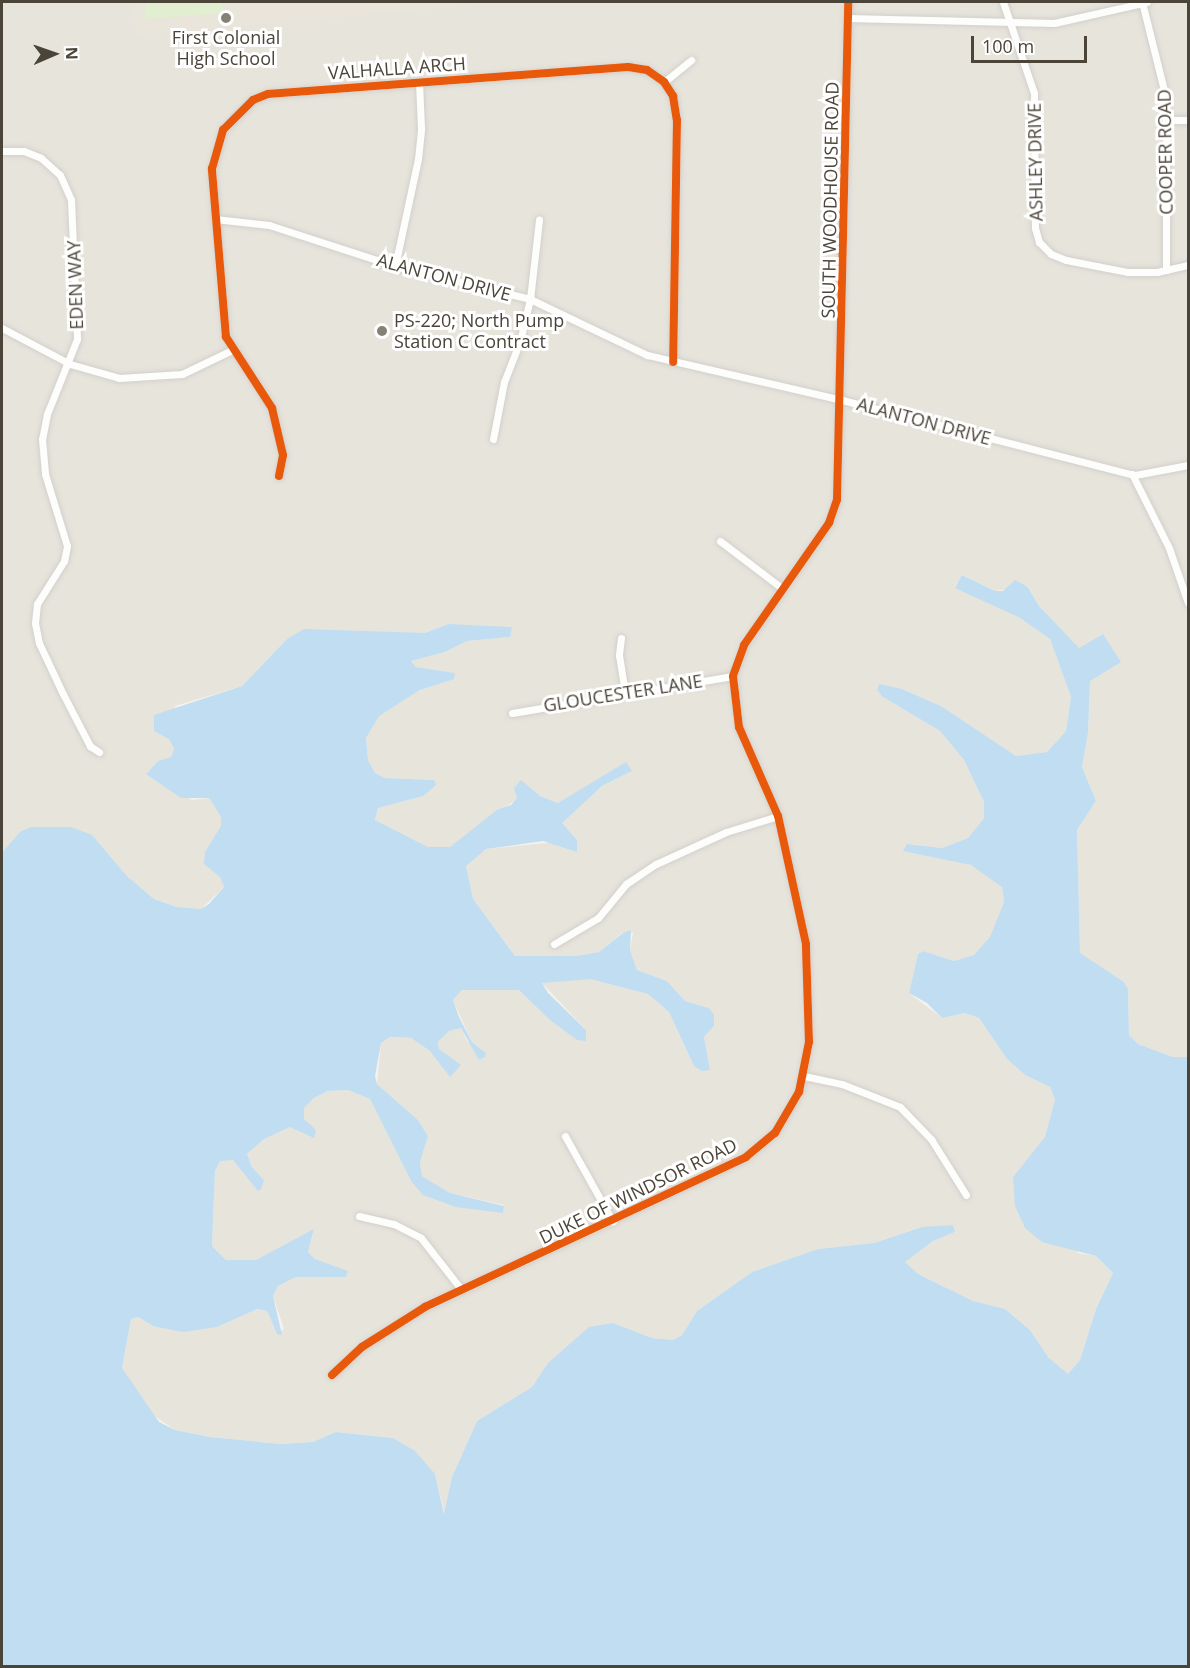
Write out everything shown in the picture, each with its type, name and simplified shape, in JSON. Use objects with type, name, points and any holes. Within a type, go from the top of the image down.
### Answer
[{"type":"street","name":"SOUTH WOODHOUSE ROAD","points":[[842,400],[848,2]]},
{"type":"street","name":"ASHLEY DRIVE","points":[[1003,2],[1034,93],[1035,228],[1040,242],[1051,254],[1066,260],[1127,272],[1166,270],[1188,264]]},
{"type":"street","points":[[848,18],[1069,21],[1144,2]]},
{"type":"street","name":"COOPER ROAD","points":[[1144,2],[1164,81],[1167,120],[1166,270]]},
{"type":"street","points":[[674,362],[677,120],[673,96],[664,82],[691,60]]},
{"type":"street","name":"VALHALLA ARCH","points":[[279,476],[283,455],[272,408],[232,351],[222,320],[212,169],[216,146],[229,122],[253,100],[289,91],[628,67],[647,70],[664,82]]},
{"type":"street","points":[[395,266],[418,159],[419,82]]},
{"type":"street","points":[[1167,120],[1188,120]]},
{"type":"street","name":"EDEN WAY","points":[[2,151],[24,151],[41,158],[60,175],[68,191],[79,309],[77,339],[70,364],[46,414],[42,439],[45,474],[68,546],[64,561],[37,604],[35,623],[39,643],[63,694],[90,746],[99,752]]},
{"type":"street","name":"ALANTON DRIVE","points":[[215,219],[269,225],[395,266],[530,299],[617,344],[674,362],[842,400],[1131,474],[1157,474],[1188,465]]},
{"type":"street","points":[[493,439],[504,382],[520,341],[530,299],[539,220]]},
{"type":"street","points":[[2,328],[70,364],[118,378],[182,374],[232,351]]},
{"type":"street","name":"DUKE OF WINDSOR ROAD","points":[[332,1375],[381,1333],[461,1289],[613,1222],[756,1150],[788,1115],[804,1076],[809,1042],[809,977],[799,909],[778,816],[739,727],[733,676],[744,645],[834,512],[842,400]]},
{"type":"street","points":[[1131,474],[1169,548],[1188,603]]},
{"type":"street","points":[[720,541],[783,589]]},
{"type":"street","points":[[621,638],[619,655],[625,694]]},
{"type":"street","name":"GLOUCESTER LANE","points":[[512,713],[733,676]]},
{"type":"street","points":[[554,944],[598,918],[626,884],[656,864],[726,832],[778,816]]},
{"type":"street","points":[[804,1076],[842,1084],[900,1107],[931,1138],[966,1195]]},
{"type":"street","points":[[565,1136],[613,1222]]},
{"type":"street","points":[[359,1216],[394,1224],[421,1238],[461,1289]]},
{"type":"shaded area","points":[[2,2],[1188,2],[1188,1057],[1173,1057],[1138,1044],[1129,1035],[1128,989],[1124,982],[1080,954],[1077,830],[1096,801],[1082,767],[1088,733],[1090,681],[1103,634],[1079,649],[1039,606],[1028,586],[995,591],[963,575],[955,587],[1020,618],[1050,639],[1071,697],[1066,731],[1047,752],[1016,756],[941,706],[902,689],[883,697],[940,731],[964,760],[984,802],[984,818],[968,838],[942,848],[908,844],[984,870],[1002,887],[1004,902],[991,937],[974,955],[954,961],[923,951],[918,954],[909,993],[942,1018],[965,1013],[979,1018],[1007,1059],[1025,1075],[1050,1087],[1055,1099],[1045,1138],[1013,1177],[1078,1253],[1096,1256],[1113,1273],[1096,1309],[1080,1360],[1068,1374],[1048,1357],[1030,1330],[1005,1309],[973,1301],[918,1274],[904,1262],[933,1241],[955,1232],[922,1227],[874,1243],[818,1249],[752,1272],[697,1311],[682,1335],[673,1340],[652,1338],[613,1323],[548,1363],[532,1387],[477,1421],[452,1477],[445,1515],[435,1474],[393,1438],[337,1432],[313,1442],[280,1444],[210,1437],[175,1430],[150,1413],[122,1368],[131,1319],[138,1317],[153,1326],[217,1327],[257,1309],[267,1311],[277,1334],[284,1329],[273,1296],[278,1286],[296,1277],[345,1277],[347,1271],[315,1259],[308,1252],[314,1230],[256,1260],[226,1260],[212,1246],[215,1171],[220,1160],[233,1160],[258,1190],[264,1180],[252,1167],[247,1154],[264,1139],[304,1120],[304,1108],[314,1098],[328,1091],[348,1090],[370,1099],[411,1181],[503,1213],[504,1205],[450,1193],[422,1176],[420,1162],[428,1136],[418,1120],[377,1084],[381,1043],[390,1037],[411,1038],[430,1051],[439,1049],[438,1042],[449,1031],[461,1028],[467,1041],[486,1053],[472,1042],[453,1000],[462,990],[471,989],[519,990],[577,1040],[586,1030],[542,983],[556,979],[590,979],[648,994],[669,1012],[694,1066],[710,1070],[704,1037],[714,1026],[709,1008],[685,1001],[667,981],[637,970],[630,950],[633,932],[622,933],[599,952],[576,956],[515,956],[473,899],[466,866],[471,859],[486,849],[577,840],[561,823],[602,786],[632,771],[558,803],[540,796],[518,798],[450,847],[428,847],[375,820],[378,808],[423,796],[434,780],[385,778],[375,773],[368,760],[366,738],[378,716],[420,690],[454,678],[454,673],[416,667],[411,661],[445,652],[467,641],[510,637],[448,624],[425,633],[287,639],[242,686],[175,706],[169,739],[174,749],[171,757],[158,761],[146,774],[192,800],[209,798],[221,817],[220,877],[224,887],[201,909],[177,907],[154,899],[127,876],[92,835],[2,853]]},
{"type":"shaded area","name":"First Colonial High School","points":[[133,2],[507,2],[136,35]]},
{"type":"green space","points":[[146,2],[222,2],[223,13],[145,19]]},
{"type":"water","points":[[962,575],[995,591],[1003,591],[1015,580],[1028,587],[1039,606],[1079,648],[1103,634],[1121,662],[1090,681],[1088,733],[1082,767],[1096,801],[1077,830],[1080,953],[1124,982],[1128,989],[1129,1035],[1138,1044],[1173,1057],[1188,1057],[1188,1666],[2,1666],[2,853],[20,832],[31,827],[71,827],[92,835],[127,876],[154,899],[177,907],[201,909],[209,904],[224,887],[220,877],[204,864],[205,852],[221,826],[221,817],[209,798],[181,798],[146,774],[158,761],[171,757],[174,749],[169,739],[154,731],[154,715],[242,686],[287,639],[304,629],[425,633],[448,624],[512,627],[510,637],[467,641],[445,652],[411,661],[416,667],[455,673],[454,679],[420,690],[379,716],[366,738],[368,760],[375,773],[385,778],[434,780],[436,785],[423,796],[378,808],[375,820],[428,847],[450,847],[497,810],[511,805],[517,798],[514,788],[521,780],[540,796],[558,803],[626,762],[632,771],[602,786],[562,823],[577,840],[577,852],[543,841],[486,849],[466,866],[473,899],[515,956],[576,956],[599,952],[623,933],[631,930],[630,950],[637,970],[667,981],[685,1001],[709,1008],[714,1015],[714,1026],[704,1037],[710,1070],[702,1071],[694,1066],[669,1012],[648,994],[590,979],[542,983],[548,993],[586,1030],[586,1041],[577,1040],[550,1020],[519,990],[462,990],[453,1000],[472,1042],[486,1053],[485,1057],[479,1060],[461,1028],[449,1031],[438,1042],[439,1049],[461,1065],[450,1077],[430,1051],[411,1038],[390,1037],[381,1043],[375,1076],[377,1084],[418,1120],[428,1136],[420,1162],[422,1176],[450,1193],[504,1206],[503,1213],[456,1207],[423,1195],[411,1181],[370,1099],[348,1090],[328,1091],[314,1098],[304,1108],[304,1119],[316,1130],[314,1138],[290,1127],[264,1139],[247,1154],[252,1167],[264,1180],[261,1189],[258,1191],[233,1160],[220,1161],[215,1171],[212,1246],[226,1260],[256,1260],[314,1229],[308,1252],[315,1259],[348,1271],[346,1277],[296,1277],[278,1286],[273,1296],[282,1335],[277,1334],[267,1311],[257,1309],[217,1327],[183,1332],[153,1326],[138,1317],[131,1319],[122,1368],[159,1422],[175,1430],[210,1437],[280,1444],[313,1442],[336,1432],[393,1438],[415,1451],[435,1474],[444,1514],[452,1477],[477,1421],[532,1387],[548,1363],[589,1327],[613,1323],[652,1338],[673,1340],[682,1335],[697,1311],[752,1272],[818,1249],[874,1243],[922,1227],[953,1225],[955,1232],[933,1241],[905,1262],[918,1274],[973,1301],[1005,1309],[1030,1330],[1048,1357],[1068,1374],[1080,1360],[1096,1309],[1113,1273],[1096,1256],[1042,1242],[1025,1228],[1015,1206],[1013,1177],[1045,1137],[1055,1099],[1050,1087],[1025,1075],[1007,1059],[979,1018],[965,1013],[942,1018],[927,1003],[909,993],[918,954],[923,951],[954,961],[974,955],[990,937],[1004,902],[1002,887],[971,865],[903,851],[907,844],[942,848],[968,838],[984,818],[984,802],[964,760],[940,731],[883,697],[877,690],[879,684],[902,689],[941,706],[1016,756],[1047,752],[1066,731],[1071,697],[1050,639],[1020,618],[955,588]]},
{"type":"cycle path","points":[[332,1375],[362,1347],[425,1307],[746,1157],[775,1133],[799,1092],[809,1042],[806,944],[778,816],[739,727],[733,676],[744,645],[829,523],[837,500],[848,2]]},
{"type":"cycle path","points":[[279,476],[283,455],[272,408],[226,337],[212,169],[223,130],[253,100],[268,94],[628,67],[647,70],[664,82],[673,96],[677,120],[673,362]]},
{"type":"place","name":"First Colonial High School","points":[[226,18]]},
{"type":"place","name":"PS-220; North Pump Station C Contract","points":[[382,331]]}]
